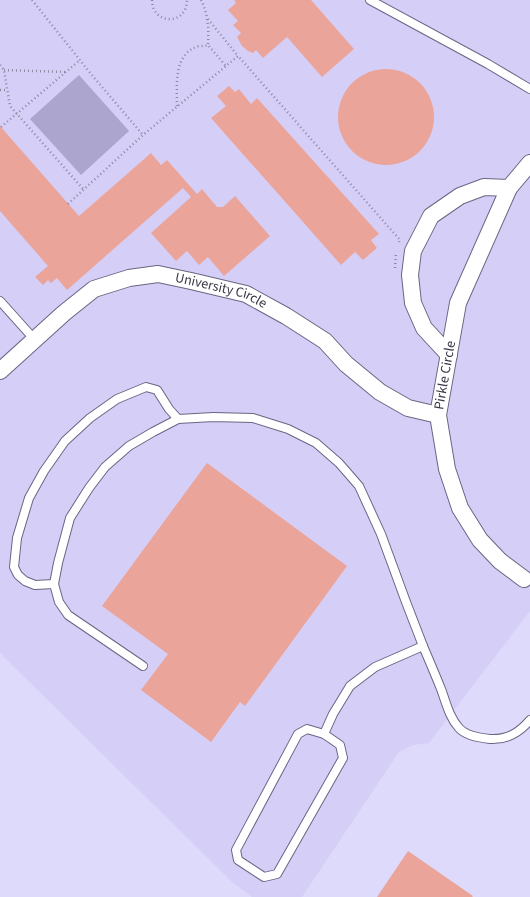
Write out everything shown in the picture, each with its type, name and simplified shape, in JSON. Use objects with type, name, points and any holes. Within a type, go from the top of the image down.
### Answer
[{"type":"street","name":"Pirkle Circle","points":[[527,581],[500,561],[480,540],[460,508],[446,469],[438,415],[458,302],[509,188],[530,163]]},
{"type":"street","points":[[449,355],[424,328],[413,303],[410,275],[413,251],[431,216],[460,196],[484,187],[509,188]]},
{"type":"street","name":"University Circle","points":[[0,371],[64,312],[94,289],[129,278],[158,274],[191,280],[246,294],[286,316],[324,341],[346,364],[380,392],[408,408],[438,415]]},
{"type":"lane","points":[[370,0],[488,64],[530,89]]},
{"type":"lane","points":[[0,301],[35,340]]},
{"type":"lane","points":[[54,584],[35,585],[24,581],[18,575],[14,567],[17,538],[29,498],[44,471],[65,441],[90,418],[117,399],[146,386],[157,390],[169,409],[178,419]]},
{"type":"lane","points":[[144,666],[68,615],[58,602],[54,584],[58,562],[70,518],[89,488],[105,467],[129,446],[153,432],[178,419],[213,417],[253,418],[288,429],[316,443],[339,463],[359,486],[381,534],[449,711],[459,728],[470,735],[482,738],[497,739],[514,734],[525,726],[530,720]]},
{"type":"lane","points":[[324,734],[332,714],[350,686],[375,667],[423,646]]},
{"type":"lane","points":[[307,729],[324,734],[340,745],[342,758],[277,874],[264,877],[238,860],[236,850],[298,734],[307,729]]},
{"type":"path","points":[[32,0],[143,135]]},
{"type":"path","points":[[152,0],[154,10],[157,14],[166,19],[172,19],[177,18],[184,11],[187,0]]},
{"type":"path","points":[[201,0],[208,19],[208,45],[226,66]]},
{"type":"path","points":[[208,19],[238,56],[400,240],[398,245]]},
{"type":"path","points":[[177,106],[177,77],[179,65],[191,49],[198,46],[208,45]]},
{"type":"path","points":[[68,204],[143,135],[238,56]]},
{"type":"path","points":[[1,127],[80,60]]},
{"type":"path","points":[[0,65],[4,70],[10,106],[84,190]]},
{"type":"path","points":[[4,70],[67,72]]},
{"type":"path","points":[[0,90],[8,90]]},
{"type":"path","points":[[395,273],[394,265],[396,250]]},
{"type":"shaded area","points":[[0,0],[530,0],[530,611],[429,743],[413,745],[399,752],[302,897],[252,897],[232,882],[0,652]]},
{"type":"shaded area","points":[[79,75],[129,131],[81,175],[30,119]]},
{"type":"building","points":[[234,0],[311,0],[354,49],[322,77],[287,37],[263,58],[256,50],[253,53],[248,51],[242,46],[237,37],[241,33],[233,25],[238,21],[228,10],[236,3]]},
{"type":"building","points":[[386,69],[404,73],[413,77],[420,83],[426,90],[430,99],[434,117],[430,135],[426,144],[420,151],[413,157],[404,161],[386,165],[368,161],[359,157],[352,151],[346,144],[342,135],[338,117],[342,99],[346,90],[352,83],[359,77],[368,73]]},
{"type":"building","points":[[229,86],[235,92],[239,89],[251,104],[257,98],[379,234],[371,240],[377,248],[363,260],[355,252],[341,265],[211,118],[226,106],[217,96]]},
{"type":"building","points":[[0,126],[79,216],[151,153],[161,165],[167,160],[197,194],[202,189],[217,207],[223,207],[235,196],[270,236],[224,276],[208,257],[199,265],[187,251],[176,261],[151,233],[191,197],[183,188],[67,290],[57,278],[51,283],[48,280],[43,285],[35,277],[48,266],[0,211]]},
{"type":"building","points":[[207,463],[347,566],[245,706],[240,702],[211,742],[141,690],[168,654],[102,606]]},
{"type":"building","points":[[408,851],[473,896],[377,897]]}]
